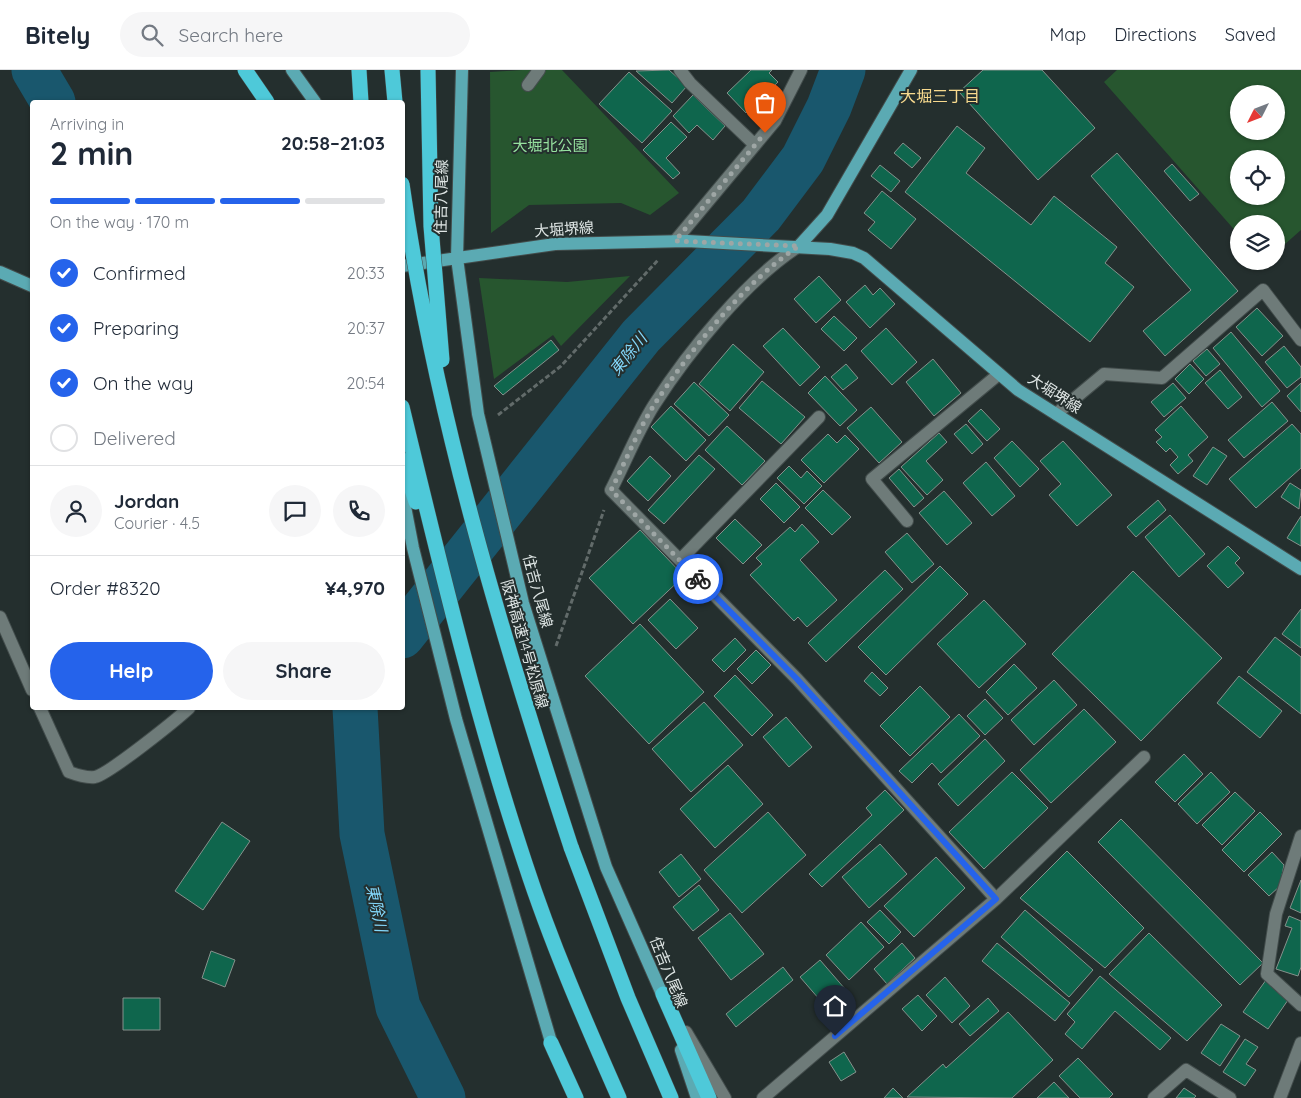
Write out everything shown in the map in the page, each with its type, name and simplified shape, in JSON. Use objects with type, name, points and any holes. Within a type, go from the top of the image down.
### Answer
[{"type":"highway","points":[[246,70],[266,100]]},
{"type":"highway","points":[[358,70],[361,100]]},
{"type":"highway","points":[[392,70],[394,100]]},
{"type":"highway","points":[[428,70],[431,226],[450,431]]},
{"type":"highway","name":"阪神高速14号松原線","points":[[405,203],[419,293],[450,431],[482,558],[523,701],[571,847],[628,998],[671,1098]]},
{"type":"highway","points":[[405,419],[451,613]]},
{"type":"highway","points":[[405,469],[451,613],[525,864],[585,1020],[619,1098]]},
{"type":"highway","points":[[663,994],[709,1098]]},
{"type":"highway","points":[[551,1042],[576,1098]]},
{"type":"main road","points":[[292,70],[314,100]]},
{"type":"main road","name":"住吉八尾線","points":[[462,70],[457,258],[481,428],[486,451],[522,602],[606,867],[663,994],[697,1098]]},
{"type":"main road","points":[[799,246],[827,215],[911,70]]},
{"type":"main road","name":"大堀堺線","points":[[405,266],[555,244],[681,241],[799,246],[853,253],[864,258],[1018,390],[1301,569]]},
{"type":"main road","points":[[0,272],[30,285]]},
{"type":"main road","points":[[405,506],[413,548],[450,696],[551,1042],[572,1098]]},
{"type":"street","points":[[528,85],[539,70]]},
{"type":"street","points":[[680,70],[690,83],[755,145]]},
{"type":"street","points":[[681,241],[775,121],[801,70]]},
{"type":"street","points":[[799,246],[781,258],[705,335],[653,407],[611,490],[797,679],[996,899]]},
{"type":"street","points":[[1056,414],[1104,374],[1162,378],[1263,290],[1301,340]]},
{"type":"street","points":[[907,520],[872,479],[999,374]]},
{"type":"street","points":[[680,560],[819,417]]},
{"type":"street","points":[[0,618],[30,686]]},
{"type":"street","points":[[41,710],[69,772],[82,776],[97,777],[166,728],[187,710]]},
{"type":"street","points":[[763,1098],[996,899],[1144,757]]},
{"type":"street","points":[[1301,836],[1276,914],[1267,974],[1301,1005]]},
{"type":"street","points":[[663,994],[725,1098]]},
{"type":"street","points":[[1280,1098],[1301,1043]]},
{"type":"street","points":[[1154,1098],[1186,1070],[1230,1098]]},
{"type":"path","points":[[481,428],[561,366],[681,241]]},
{"type":"path","points":[[554,653],[611,490]]},
{"type":"green space","name":"大堀北公園","points":[[562,70],[679,193],[650,215],[621,203],[529,205],[491,233],[490,72]]},
{"type":"green space","points":[[1117,70],[1301,70],[1301,230],[1285,244],[1285,215],[1230,215],[1230,225],[1104,82]]},
{"type":"green space","points":[[630,276],[561,346],[553,335],[494,379],[479,278],[567,282]]},
{"type":"building","points":[[669,70],[687,86],[672,103],[636,71]]},
{"type":"building","points":[[751,70],[772,70],[769,73],[778,82],[746,113],[727,93]]},
{"type":"building","points":[[983,70],[1042,70],[1095,128],[1038,180],[959,92]]},
{"type":"building","points":[[629,72],[672,111],[642,143],[599,104]]},
{"type":"building","points":[[693,95],[725,126],[713,140],[697,125],[689,133],[673,116]]},
{"type":"building","points":[[671,122],[687,137],[666,158],[680,173],[673,179],[643,150]]},
{"type":"building","points":[[957,126],[985,148],[966,173],[1031,225],[1054,196],[1117,247],[1105,263],[1134,287],[1090,342],[905,192]]},
{"type":"building","points":[[903,143],[921,158],[912,168],[894,153]]},
{"type":"building","points":[[1117,153],[1238,291],[1165,356],[1143,331],[1191,290],[1091,176]]},
{"type":"building","points":[[1172,164],[1199,194],[1190,201],[1164,171]]},
{"type":"building","points":[[880,165],[900,181],[891,192],[871,176]]},
{"type":"building","points":[[882,191],[916,219],[891,249],[868,230],[875,222],[864,213]]},
{"type":"building","points":[[819,276],[841,300],[816,323],[794,299]]},
{"type":"building","points":[[865,285],[873,295],[880,288],[895,304],[870,328],[846,302]]},
{"type":"building","points":[[1257,308],[1283,336],[1262,356],[1236,327]]},
{"type":"building","points":[[834,316],[857,338],[844,351],[821,329]]},
{"type":"building","points":[[783,328],[820,367],[800,386],[763,346]]},
{"type":"building","points":[[886,328],[917,362],[892,385],[861,351]]},
{"type":"building","points":[[1231,332],[1280,391],[1262,407],[1213,348]]},
{"type":"building","points":[[551,340],[559,350],[503,395],[494,386]]},
{"type":"building","points":[[733,344],[764,372],[730,411],[699,384]]},
{"type":"building","points":[[1284,346],[1301,367],[1301,377],[1287,388],[1265,362]]},
{"type":"building","points":[[1207,349],[1220,364],[1206,376],[1193,361]]},
{"type":"building","points":[[933,359],[961,393],[934,416],[906,382]]},
{"type":"building","points":[[846,364],[858,378],[843,390],[831,377]]},
{"type":"building","points":[[1190,364],[1204,379],[1189,394],[1175,379]]},
{"type":"building","points":[[1220,370],[1242,397],[1228,409],[1205,383]]},
{"type":"building","points":[[825,376],[857,410],[840,426],[808,393]]},
{"type":"building","points":[[762,381],[805,417],[781,444],[739,408]]},
{"type":"building","points":[[694,382],[729,415],[709,436],[674,404]]},
{"type":"building","points":[[1173,383],[1186,398],[1164,417],[1151,402]]},
{"type":"building","points":[[1301,383],[1301,412],[1287,396]]},
{"type":"building","points":[[1272,402],[1288,421],[1244,458],[1228,440]]},
{"type":"building","points":[[671,406],[706,440],[686,461],[651,427]]},
{"type":"building","points":[[1181,406],[1208,437],[1188,455],[1193,461],[1178,474],[1170,465],[1178,457],[1170,448],[1166,452],[1156,442],[1162,437],[1155,430]]},
{"type":"building","points":[[871,407],[902,442],[879,463],[847,428]]},
{"type":"building","points":[[981,409],[1000,429],[987,441],[968,421]]},
{"type":"building","points":[[966,424],[983,444],[972,454],[954,434]]},
{"type":"building","points":[[1292,424],[1301,434],[1301,468],[1256,508],[1229,479]]},
{"type":"building","points":[[727,426],[765,461],[742,485],[705,450]]},
{"type":"building","points":[[939,433],[947,442],[926,461],[943,480],[927,495],[901,467]]},
{"type":"building","points":[[828,434],[837,443],[845,435],[859,449],[824,483],[801,460]]},
{"type":"building","points":[[1012,441],[1039,469],[1020,487],[994,458]]},
{"type":"building","points":[[1063,441],[1112,495],[1077,526],[1049,495],[1061,484],[1040,461]]},
{"type":"building","points":[[1213,447],[1227,456],[1207,485],[1193,476]]},
{"type":"building","points":[[699,455],[715,469],[664,524],[648,510]]},
{"type":"building","points":[[650,456],[671,476],[648,501],[627,481]]},
{"type":"building","points":[[986,462],[1015,496],[992,516],[963,483]]},
{"type":"building","points":[[789,466],[801,478],[807,471],[822,486],[804,504],[777,478]]},
{"type":"building","points":[[899,469],[924,498],[914,507],[889,478]]},
{"type":"building","points":[[776,483],[800,507],[784,523],[760,499]]},
{"type":"building","points":[[1290,483],[1301,490],[1299,509],[1281,497]]},
{"type":"building","points":[[823,490],[851,517],[832,535],[805,508]]},
{"type":"building","points":[[944,491],[972,523],[947,545],[919,513]]},
{"type":"building","points":[[1158,500],[1166,510],[1136,537],[1127,527]]},
{"type":"building","points":[[1170,515],[1205,554],[1179,577],[1145,537]]},
{"type":"building","points":[[1301,516],[1301,546],[1287,538]]},
{"type":"building","points":[[735,519],[762,545],[743,564],[716,538]]},
{"type":"building","points":[[802,524],[819,542],[800,560],[837,600],[807,627],[798,617],[794,621],[750,575],[762,564],[756,558],[790,527],[795,532]]},
{"type":"building","points":[[640,530],[684,576],[633,624],[589,578]]},
{"type":"building","points":[[907,533],[934,564],[912,583],[885,552]]},
{"type":"building","points":[[1228,546],[1240,558],[1235,563],[1244,573],[1228,588],[1207,566]]},
{"type":"building","points":[[940,566],[968,594],[886,675],[858,647]]},
{"type":"building","points":[[885,570],[903,589],[826,662],[808,643]]},
{"type":"building","points":[[1133,571],[1222,658],[1141,741],[1052,654]]},
{"type":"building","points":[[670,599],[698,628],[676,649],[648,620]]},
{"type":"building","points":[[984,600],[1026,644],[979,688],[937,644]]},
{"type":"building","points":[[1301,609],[1301,648],[1282,634]]},
{"type":"building","points":[[640,624],[704,692],[649,744],[585,676]]},
{"type":"building","points":[[1275,637],[1301,657],[1301,714],[1247,672]]},
{"type":"building","points":[[735,638],[746,650],[724,672],[712,660]]},
{"type":"building","points":[[756,650],[771,665],[752,684],[737,669]]},
{"type":"building","points":[[1014,664],[1037,688],[1008,715],[986,692]]},
{"type":"building","points":[[872,672],[888,688],[880,696],[864,681]]},
{"type":"building","points":[[735,675],[773,715],[752,736],[714,696]]},
{"type":"building","points":[[1239,676],[1282,711],[1260,738],[1217,703]]},
{"type":"building","points":[[1054,680],[1077,705],[1034,745],[1011,720]]},
{"type":"building","points":[[920,686],[950,717],[910,756],[880,726]]},
{"type":"building","points":[[985,699],[1003,718],[985,735],[967,716]]},
{"type":"building","points":[[704,702],[743,745],[691,792],[652,749]]},
{"type":"building","points":[[1084,709],[1116,742],[1051,803],[1020,770]]},
{"type":"building","points":[[959,714],[980,736],[941,773],[932,763],[912,783],[899,771]]},
{"type":"building","points":[[786,717],[812,747],[789,767],[763,737]]},
{"type":"building","points":[[985,739],[1005,761],[958,806],[938,784]]},
{"type":"building","points":[[1184,754],[1203,774],[1175,802],[1155,782]]},
{"type":"building","points":[[728,765],[763,804],[715,848],[680,809]]},
{"type":"building","points":[[1012,772],[1048,808],[984,869],[949,832]]},
{"type":"building","points":[[1211,772],[1230,792],[1197,824],[1178,804]]},
{"type":"building","points":[[885,790],[904,810],[822,887],[809,874],[872,815],[866,808]]},
{"type":"building","points":[[1235,792],[1255,811],[1222,845],[1202,825]]},
{"type":"building","points":[[768,812],[806,855],[742,913],[704,870]]},
{"type":"building","points":[[1260,812],[1282,834],[1244,872],[1222,850]]},
{"type":"building","points":[[1121,819],[1263,963],[1240,985],[1098,842]]},
{"type":"building","points":[[222,822],[250,841],[203,910],[175,891]]},
{"type":"building","points":[[880,844],[907,874],[869,908],[842,877]]},
{"type":"building","points":[[1067,851],[1144,928],[1105,968],[1020,898]]},
{"type":"building","points":[[1272,852],[1284,865],[1280,886],[1269,896],[1248,875]]},
{"type":"building","points":[[681,854],[701,879],[679,897],[659,872]]},
{"type":"building","points":[[936,857],[965,888],[914,937],[884,906]]},
{"type":"building","points":[[1301,880],[1301,913],[1290,908]]},
{"type":"building","points":[[699,885],[719,910],[693,931],[673,907]]},
{"type":"building","points":[[880,910],[901,932],[889,944],[867,922]]},
{"type":"building","points":[[1025,910],[1093,970],[1069,997],[1001,937]]},
{"type":"building","points":[[730,913],[764,954],[731,980],[698,938]]},
{"type":"building","points":[[1289,916],[1301,921],[1301,967],[1298,976],[1276,969],[1292,928],[1285,926]]},
{"type":"building","points":[[861,922],[884,947],[849,980],[826,955]]},
{"type":"building","points":[[1149,933],[1222,1005],[1187,1041],[1109,974]]},
{"type":"building","points":[[902,943],[915,958],[887,984],[874,969]]},
{"type":"building","points":[[997,943],[1070,1003],[1055,1021],[982,961]]},
{"type":"building","points":[[211,951],[235,960],[225,987],[202,978]]},
{"type":"building","points":[[820,960],[852,997],[832,1014],[800,977]]},
{"type":"building","points":[[783,967],[793,980],[736,1027],[726,1014]]},
{"type":"building","points":[[1100,976],[1171,1038],[1160,1050],[1115,1011],[1082,1049],[1065,1034],[1075,1022],[1067,1014]]},
{"type":"building","points":[[945,977],[970,1006],[952,1023],[926,995]]},
{"type":"building","points":[[1266,980],[1279,989],[1277,992],[1288,1000],[1268,1029],[1243,1012]]},
{"type":"building","points":[[918,995],[937,1016],[922,1031],[902,1009]]},
{"type":"building","points":[[123,998],[160,998],[160,1030],[123,1030]]},
{"type":"building","points":[[988,998],[999,1011],[970,1036],[959,1024]]},
{"type":"building","points":[[1008,1012],[1053,1060],[1012,1098],[907,1097],[943,1064],[946,1068]]},
{"type":"building","points":[[1221,1024],[1240,1036],[1220,1066],[1201,1053]]},
{"type":"building","points":[[1245,1039],[1258,1047],[1246,1064],[1256,1070],[1245,1086],[1223,1072]]},
{"type":"building","points":[[844,1052],[856,1072],[841,1081],[829,1062]]},
{"type":"building","points":[[1078,1058],[1113,1094],[1109,1098],[1080,1098],[1059,1076]]},
{"type":"building","points":[[1054,1082],[1069,1098],[1037,1098]]},
{"type":"building","points":[[893,1088],[903,1098],[884,1098]]},
{"type":"building","points":[[1184,1088],[1196,1096],[1194,1098],[1176,1098]]},
{"type":"waterway","points":[[34,70],[52,100]]},
{"type":"waterway","name":"東除川","points":[[405,632],[641,336],[761,215],[803,159],[829,107],[843,70]]},
{"type":"waterway","name":"東除川","points":[[355,710],[362,834],[398,1007],[443,1098]]},
{"type":"way so far","points":[[698,579],[611,490],[653,407],[705,335],[781,258],[799,246],[675,241],[765,133]]},
{"type":"district","name":"大堀三丁目","points":[[940,96]]},
{"type":"route","points":[[698,579],[797,679],[996,899],[835,1036]]}]
